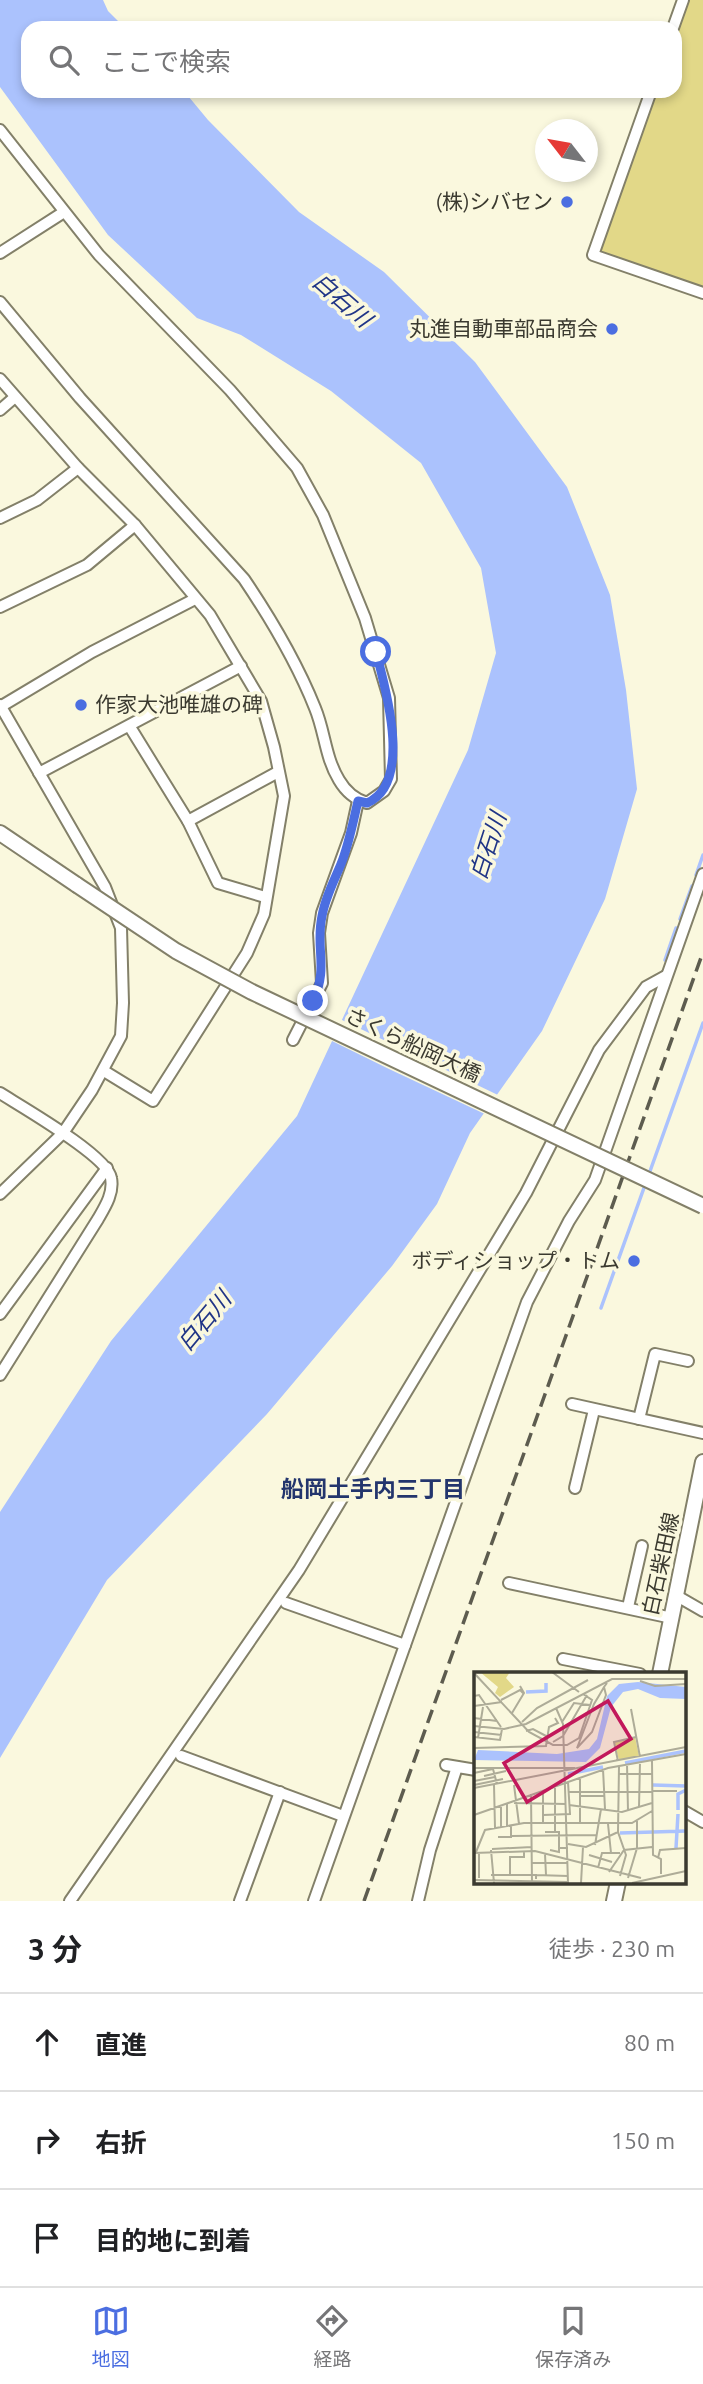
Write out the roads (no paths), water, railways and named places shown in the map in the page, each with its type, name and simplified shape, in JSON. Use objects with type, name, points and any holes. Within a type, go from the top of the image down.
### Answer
[{"type":"main road","name":"さくら船岡大橋","points":[[0,833],[176,951],[252,992],[703,1206]]},
{"type":"main road","name":"白石柴田線","points":[[660,1672],[703,1462]]},
{"type":"street","points":[[676,21],[683,0]]},
{"type":"street","points":[[649,98],[593,255],[703,293]]},
{"type":"street","points":[[0,130],[99,255],[268,433],[297,468],[323,515],[361,607],[389,698],[391,779],[375,800],[367,803],[358,801],[348,793],[332,768],[316,710],[266,613],[244,579],[80,398],[0,302]]},
{"type":"street","points":[[0,253],[64,212]]},
{"type":"street","points":[[0,379],[78,468],[135,525],[210,615],[261,701],[284,796],[264,915],[247,953],[153,1101],[104,1071]]},
{"type":"street","points":[[0,410],[15,397]]},
{"type":"street","points":[[0,518],[37,500],[78,468]]},
{"type":"street","points":[[0,607],[88,565],[135,525]]},
{"type":"street","points":[[0,1194],[63,1133],[104,1071],[121,1036],[123,1021],[121,928],[105,887],[0,706],[92,652],[195,599]]},
{"type":"street","points":[[39,773],[241,666]]},
{"type":"street","points":[[130,727],[188,821],[218,883],[265,897]]},
{"type":"street","points":[[188,821],[278,772]]},
{"type":"street","points":[[293,1040],[322,983],[319,933],[322,913],[351,833],[358,801]]},
{"type":"street","points":[[314,1901],[527,1302],[569,1221],[595,1180],[703,874]]},
{"type":"street","points":[[70,1901],[299,1570],[526,1193],[599,1050],[639,994],[666,976]]},
{"type":"street","points":[[0,1093],[63,1133],[107,1168],[112,1181],[102,1212],[0,1374]]},
{"type":"street","points":[[0,1314],[107,1168]]},
{"type":"street","points":[[639,1419],[655,1354],[688,1361]]},
{"type":"street","points":[[572,1404],[703,1433]]},
{"type":"street","points":[[575,1488],[594,1410]]},
{"type":"street","points":[[628,1607],[642,1546]]},
{"type":"street","points":[[509,1583],[672,1618]]},
{"type":"street","points":[[677,1596],[703,1611]]},
{"type":"street","points":[[286,1603],[405,1645]]},
{"type":"street","points":[[563,1658],[630,1672]]},
{"type":"street","points":[[181,1756],[343,1816]]},
{"type":"street","points":[[418,1901],[451,1766],[474,1770]]},
{"type":"street","points":[[240,1901],[281,1792]]},
{"type":"street","points":[[686,1812],[703,1822]]},
{"type":"water","name":"白石川","points":[[0,0],[103,0],[108,11],[118,21],[21,21],[21,98],[190,98],[299,212],[384,272],[475,362],[567,487],[610,595],[626,690],[637,789],[605,899],[542,1031],[470,1133],[437,1204],[392,1266],[267,1414],[107,1580],[0,1758],[0,1512],[111,1341],[297,1116],[468,750],[496,653],[481,568],[421,463],[331,391],[241,335],[197,318],[108,235],[0,87]]},
{"type":"waterway","points":[[696,875],[703,855]]},
{"type":"waterway","points":[[680,919],[692,886]]},
{"type":"waterway","points":[[665,960],[676,928]]},
{"type":"waterway","points":[[649,1174],[703,1023]]},
{"type":"waterway","points":[[601,1308],[645,1185]]},
{"type":"railway","points":[[364,1901],[703,952]]},
{"type":"place","name":"(株)シバセン","points":[[567,202]]},
{"type":"place","name":"丸進自動車部品商会","points":[[612,329]]},
{"type":"place","name":"作家大池唯雄の碑","points":[[81,705]]},
{"type":"place","name":"ボディショップ・トム","points":[[634,1261]]},
{"type":"district","name":"船岡土手内三丁目","points":[[373,1489]]}]
